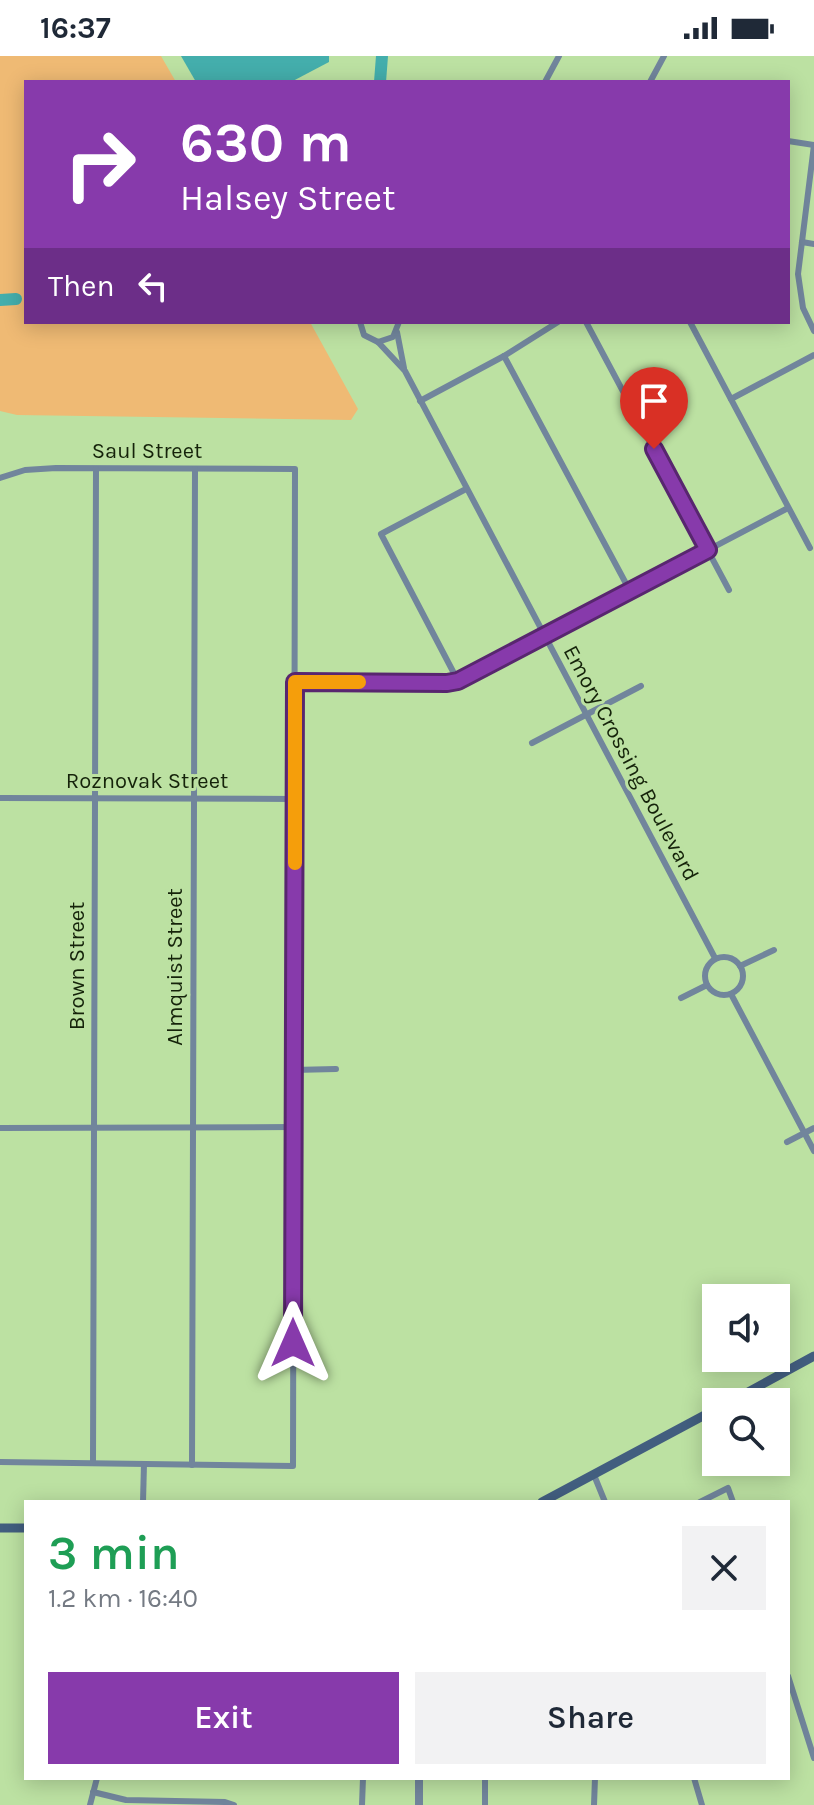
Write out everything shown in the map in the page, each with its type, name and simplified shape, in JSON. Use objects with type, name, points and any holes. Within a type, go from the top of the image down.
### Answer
[{"type":"main road","points":[[756,1388],[814,1356]]},
{"type":"main road","points":[[546,1500],[702,1417]]},
{"type":"main road","points":[[0,1528],[24,1528]]},
{"type":"street","points":[[546,80],[559,56]]},
{"type":"street","points":[[655,56],[656,66]]},
{"type":"street","points":[[651,80],[664,56]]},
{"type":"street","points":[[790,141],[814,145],[798,284],[803,308],[814,331]]},
{"type":"street","points":[[802,242],[814,244]]},
{"type":"street","points":[[361,324],[364,335],[378,342],[405,371]]},
{"type":"street","points":[[420,401],[504,356],[555,324]]},
{"type":"street","points":[[587,324],[729,590]]},
{"type":"street","points":[[691,324],[810,548]]},
{"type":"street","points":[[378,342],[390,339],[399,325]]},
{"type":"street","points":[[399,325],[405,371]]},
{"type":"street","points":[[731,399],[814,355]]},
{"type":"street","points":[[504,356],[630,591]]},
{"type":"street","name":"Emory Crossing Boulevard","points":[[405,371],[715,958]]},
{"type":"street","name":"Brown Street","points":[[93,1463],[96,469]]},
{"type":"street","name":"Almquist Street","points":[[192,1465],[195,469]]},
{"type":"street","name":"Saul Street","points":[[0,478],[25,470],[295,469],[295,682]]},
{"type":"street","points":[[458,681],[381,534],[466,489]]},
{"type":"street","points":[[0,1462],[293,1466],[295,682],[458,681],[788,508]]},
{"type":"street","points":[[532,743],[641,686]]},
{"type":"street","name":"Roznovak Street","points":[[0,798],[295,799]]},
{"type":"street","points":[[740,966],[774,950]]},
{"type":"street","points":[[727,957],[740,966],[743,980],[731,994],[718,995],[707,985],[704,974],[715,958],[727,957]]},
{"type":"street","points":[[681,998],[707,985]]},
{"type":"street","points":[[731,994],[814,1151]]},
{"type":"street","points":[[293,1070],[336,1069]]},
{"type":"street","points":[[0,1128],[293,1127]]},
{"type":"street","points":[[787,1142],[814,1128]]},
{"type":"street","points":[[143,1500],[144,1464]]},
{"type":"street","points":[[594,1475],[604,1500]]},
{"type":"street","points":[[704,1500],[728,1488],[732,1500]]},
{"type":"street","points":[[790,1682],[814,1758]]},
{"type":"street","points":[[90,1805],[96,1780]]},
{"type":"street","points":[[362,1805],[363,1780]]},
{"type":"street","points":[[419,1780],[419,1805]]},
{"type":"street","points":[[485,1780],[485,1805]]},
{"type":"street","points":[[594,1805],[595,1780]]},
{"type":"street","points":[[695,1780],[702,1805]]},
{"type":"street","points":[[93,1792],[126,1800],[225,1802],[234,1805]]},
{"type":"shaded area","points":[[0,56],[161,56],[175,80],[24,80],[24,324],[311,324],[358,409],[351,420],[17,415],[0,411]]},
{"type":"water","points":[[181,56],[329,56],[329,62],[295,80],[195,80]]},
{"type":"waterway","points":[[380,80],[382,56]]},
{"type":"waterway","points":[[0,300],[16,299]]},
{"type":"slow traffic","points":[[295,863],[295,682],[359,682]]},
{"type":"route","points":[[293,1343],[295,682],[458,681],[708,550],[654,449]]}]
